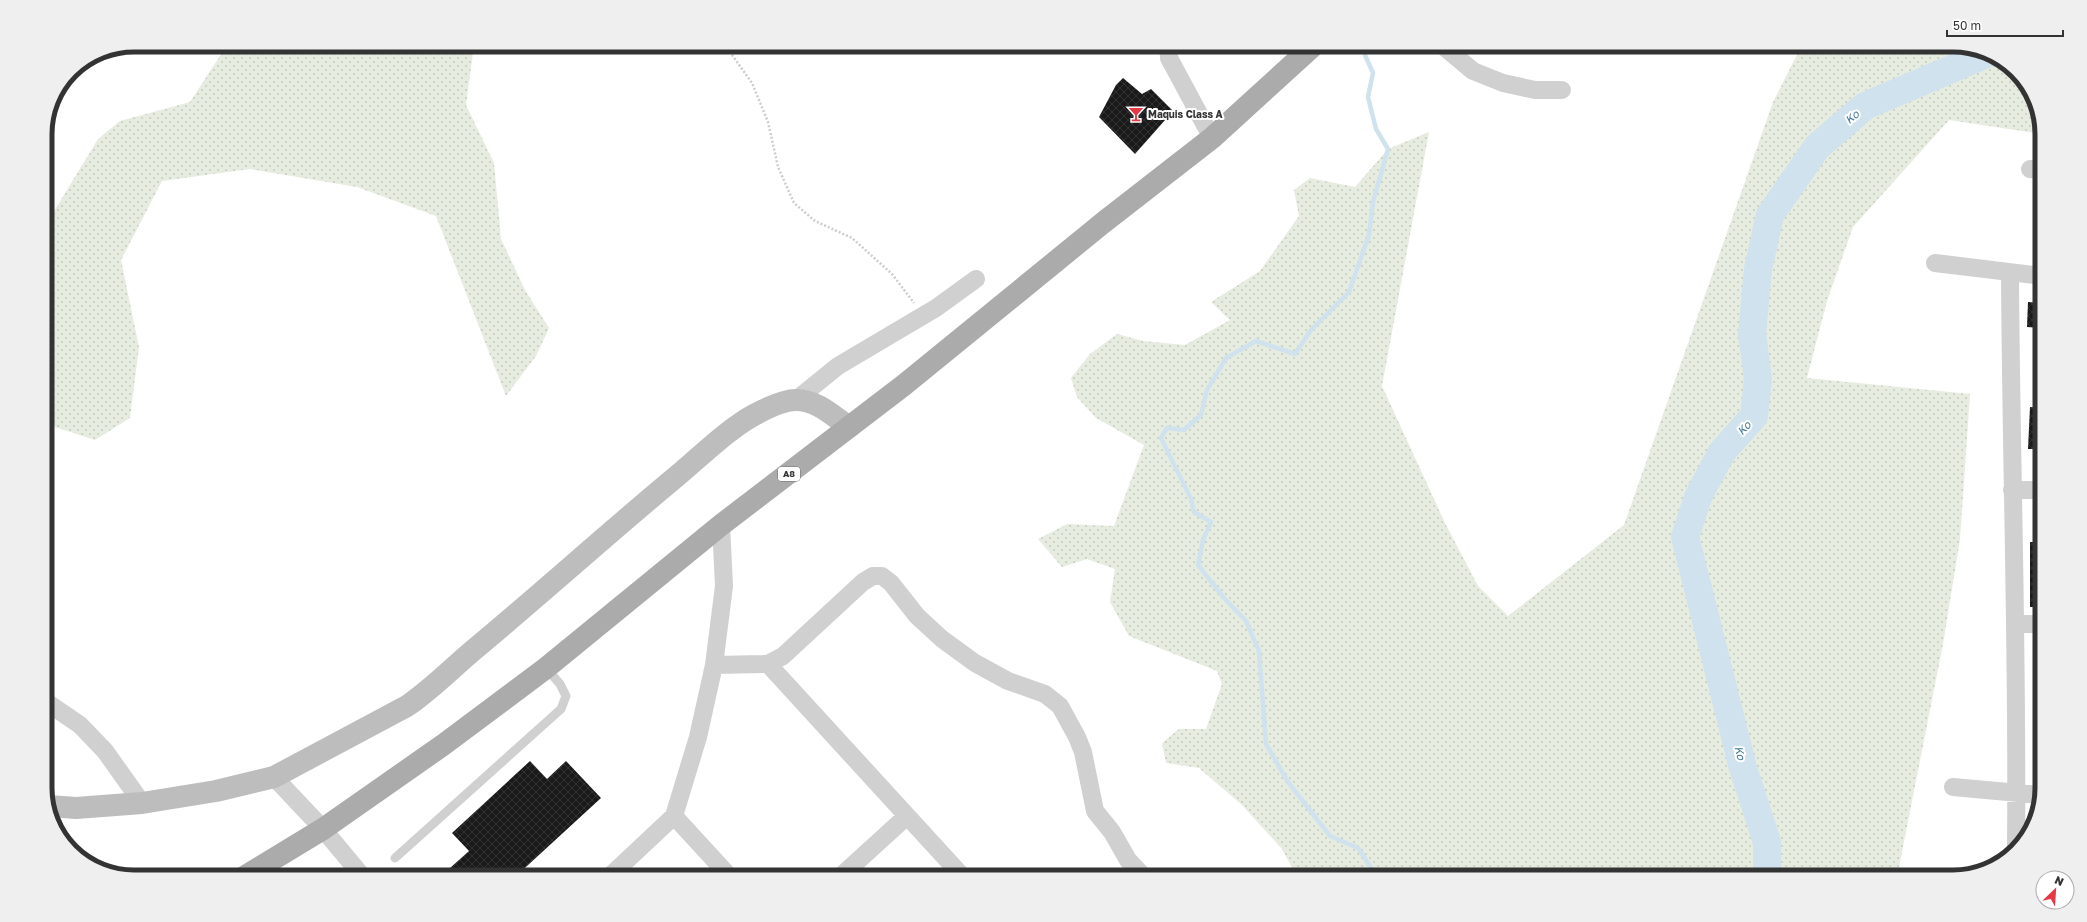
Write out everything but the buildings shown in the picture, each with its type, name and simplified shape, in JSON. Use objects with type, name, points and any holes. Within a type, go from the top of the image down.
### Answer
[{"type":"main road","name":"A8","points":[[256,870],[323,829],[443,745],[546,668],[721,525],[849,427],[1104,222],[1212,138],[1306,52]]},
{"type":"street","points":[[1169,52],[1212,138]]},
{"type":"street","points":[[1450,52],[1473,71],[1503,83],[1535,90],[1562,90]]},
{"type":"street","points":[[1935,263],[2035,275]]},
{"type":"street","points":[[2010,273],[2012,490],[2016,624],[2016,840]]},
{"type":"street","points":[[54,806],[76,808],[142,803],[216,791],[274,777],[407,706],[424,695],[474,650],[542,594],[636,511],[726,435],[753,415],[769,408],[796,400],[838,366],[924,315],[976,279]]},
{"type":"street","points":[[796,400],[813,403],[849,427]]},
{"type":"street","points":[[2012,490],[2035,490]]},
{"type":"street","points":[[616,870],[674,816],[698,737],[714,665],[724,586],[721,525]]},
{"type":"street","points":[[714,665],[768,664],[783,656],[863,582],[873,576],[882,576],[891,583],[916,616],[942,639],[975,663],[1008,681],[1045,694],[1060,706],[1077,737],[1083,752],[1095,811],[1112,832],[1122,852],[1138,870]]},
{"type":"street","points":[[2016,624],[2035,624]]},
{"type":"street","points":[[768,664],[957,870]]},
{"type":"street","points":[[52,706],[80,725],[105,750],[142,803]]},
{"type":"street","points":[[274,777],[323,829],[357,870]]},
{"type":"street","points":[[1953,787],[2034,794]]},
{"type":"street","points":[[674,816],[724,870]]},
{"type":"street","points":[[848,870],[907,816]]},
{"type":"lane","points":[[396,858],[561,709],[566,696],[560,684],[546,668]]},
{"type":"path","points":[[729,52],[752,83],[768,122],[778,167],[794,204],[816,221],[852,238],[892,274],[924,315]]},
{"type":"shaded area","points":[[222,52],[473,52],[466,105],[494,163],[501,239],[525,290],[549,328],[536,356],[506,396],[436,216],[357,187],[250,169],[162,181],[121,260],[139,347],[130,418],[95,440],[55,427],[52,423],[52,215],[98,139],[120,121],[190,102]]},
{"type":"shaded area","points":[[1798,52],[1959,52],[1985,58],[2003,69],[2011,76],[2027,98],[2031,108],[2035,128],[2035,133],[1949,120],[1853,227],[1827,301],[1807,378],[1970,394],[1960,539],[1943,644],[1898,870],[1293,870],[1282,849],[1242,805],[1199,768],[1166,763],[1162,743],[1179,729],[1206,729],[1222,684],[1217,671],[1129,636],[1110,602],[1115,569],[1087,559],[1062,567],[1038,539],[1067,524],[1114,526],[1144,445],[1096,418],[1077,397],[1071,378],[1090,354],[1117,334],[1143,341],[1185,345],[1230,320],[1211,302],[1260,271],[1299,216],[1294,190],[1310,178],[1355,187],[1388,149],[1429,132],[1382,386],[1445,523],[1478,586],[1508,616],[1624,525],[1773,102]]},
{"type":"waterway","points":[[1365,55],[1373,73],[1368,97],[1376,129],[1388,149],[1373,202],[1369,235],[1349,292],[1311,330],[1295,354],[1256,341],[1226,358],[1207,390],[1201,415],[1184,430],[1167,428],[1161,438],[1191,499],[1194,512],[1211,522],[1203,540],[1198,565],[1225,599],[1246,621],[1259,651],[1266,744],[1288,782],[1330,836],[1358,848],[1372,870]]},
{"type":"waterway","name":"Ko","points":[[1767,870],[1767,842],[1743,768],[1685,537],[1698,497],[1722,452],[1754,416],[1758,379],[1752,334],[1758,269],[1770,215],[1817,147],[1865,106],[1980,57]]},
{"type":"place","name":"Maquis Class A","points":[[1136,114]]}]
